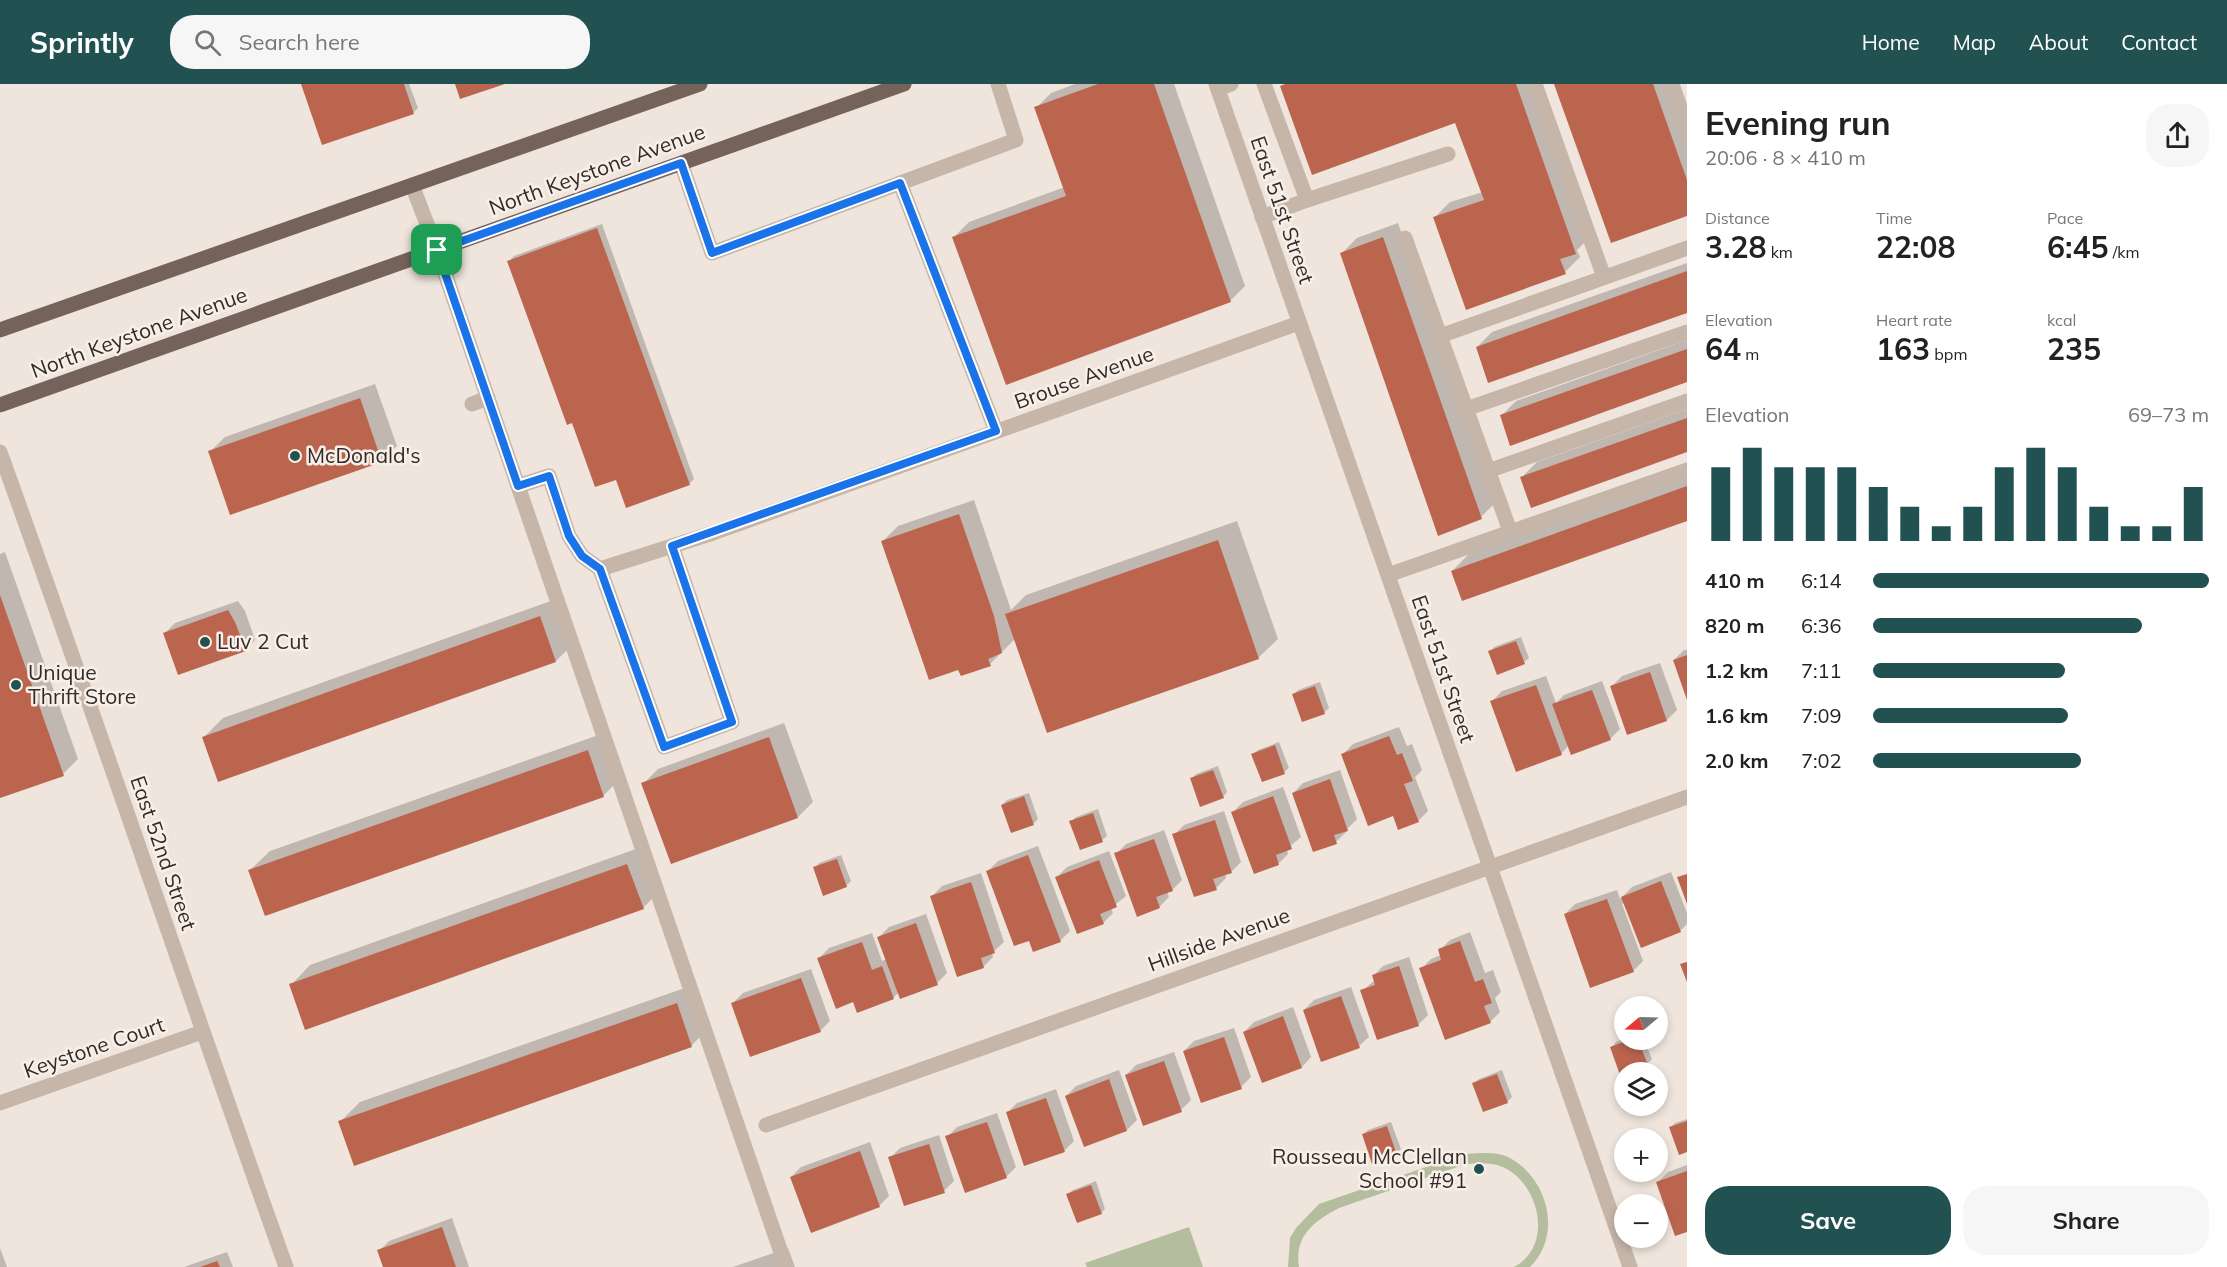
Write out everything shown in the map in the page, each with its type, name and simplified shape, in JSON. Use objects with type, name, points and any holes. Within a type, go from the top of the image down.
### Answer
[{"type":"main road","points":[[0,330],[700,84]]},
{"type":"main road","name":"North Keystone Avenue","points":[[0,405],[904,84]]},
{"type":"street","points":[[681,163],[712,253],[1016,140],[998,84]]},
{"type":"street","points":[[1264,84],[1307,200]]},
{"type":"street","points":[[1534,84],[1604,277]]},
{"type":"street","points":[[1672,84],[1687,127]]},
{"type":"street","name":"East 51st Street","points":[[1222,86],[1262,217],[1630,1267]]},
{"type":"street","points":[[1262,217],[1448,154]]},
{"type":"street","points":[[900,183],[996,431]]},
{"type":"street","points":[[412,185],[437,250],[786,1267]]},
{"type":"street","points":[[1405,238],[1510,531]]},
{"type":"street","points":[[1440,336],[1687,248]]},
{"type":"street","name":"Brouse Avenue","points":[[600,569],[713,533],[1299,323]]},
{"type":"street","points":[[1467,409],[1687,332]]},
{"type":"street","points":[[472,404],[488,398]]},
{"type":"street","points":[[1488,471],[1687,401]]},
{"type":"street","name":"East 52nd Street","points":[[0,452],[97,721],[202,1032],[286,1267]]},
{"type":"street","points":[[1388,575],[1687,470]]},
{"type":"street","points":[[518,486],[549,476],[569,536],[582,556],[600,569],[664,747],[732,722],[672,546]]},
{"type":"street","name":"Hillside Avenue","points":[[766,1125],[1687,797]]},
{"type":"street","name":"Keystone Court","points":[[0,1103],[202,1032]]},
{"type":"green space","points":[[1481,1153],[1508,1157],[1522,1166],[1533,1178],[1541,1192],[1548,1223],[1546,1239],[1540,1254],[1530,1267],[1514,1267],[1527,1257],[1534,1245],[1538,1231],[1533,1201],[1526,1187],[1516,1175],[1498,1165],[1480,1163],[1466,1164],[1339,1208],[1314,1224],[1303,1238],[1298,1256],[1299,1267],[1288,1267],[1290,1238],[1296,1228],[1319,1204],[1464,1154]]},
{"type":"green space","points":[[1189,1227],[1203,1267],[1087,1267],[1085,1263]]},
{"type":"building","points":[[301,84],[404,84],[414,114],[322,145]]},
{"type":"building","points":[[455,84],[505,84],[460,99]]},
{"type":"building","points":[[1098,84],[1154,84],[1231,302],[1006,385],[952,237],[1066,196],[1034,107]]},
{"type":"building","points":[[1286,84],[1516,84],[1576,254],[1560,259],[1566,274],[1466,310],[1433,217],[1484,200],[1455,123],[1312,175],[1280,86]]},
{"type":"building","points":[[1554,84],[1653,84],[1687,180],[1687,216],[1611,243]]},
{"type":"building","points":[[597,228],[690,485],[626,508],[616,480],[595,487],[572,423],[567,425],[507,261]]},
{"type":"building","points":[[1383,237],[1482,519],[1438,536],[1340,253]]},
{"type":"building","points":[[1687,271],[1687,313],[1488,383],[1476,347]]},
{"type":"building","points":[[1687,349],[1687,382],[1510,446],[1500,415]]},
{"type":"building","name":"McDonald's","points":[[360,398],[382,462],[230,515],[208,451]]},
{"type":"building","points":[[1687,418],[1687,452],[1531,508],[1520,477]]},
{"type":"building","points":[[1687,486],[1687,521],[1462,601],[1451,571]]},
{"type":"building","points":[[959,514],[994,616],[1002,653],[988,659],[991,666],[961,676],[958,670],[929,680],[881,541]]},
{"type":"building","points":[[1218,540],[1259,659],[1047,733],[1005,614]]},
{"type":"building","name":"Unique Thrift Store","points":[[0,595],[64,776],[0,798]]},
{"type":"building","name":"Luv 2 Cut","points":[[228,610],[246,651],[178,675],[163,633]]},
{"type":"building","points":[[540,616],[556,662],[218,782],[202,737]]},
{"type":"building","points":[[1516,641],[1525,664],[1497,675],[1488,651]]},
{"type":"building","points":[[1687,655],[1687,700],[1673,660]]},
{"type":"building","points":[[1650,672],[1667,721],[1627,735],[1610,686]]},
{"type":"building","points":[[1536,685],[1562,755],[1516,772],[1490,701]]},
{"type":"building","points":[[1315,686],[1325,714],[1302,722],[1292,694]]},
{"type":"building","points":[[1592,690],[1611,740],[1571,755],[1552,704]]},
{"type":"building","points":[[1389,736],[1397,755],[1402,753],[1413,781],[1404,784],[1419,822],[1398,830],[1393,816],[1368,826],[1341,754]]},
{"type":"building","points":[[769,737],[798,818],[671,864],[641,783]]},
{"type":"building","points":[[1275,745],[1285,774],[1262,782],[1251,754]]},
{"type":"building","points":[[588,750],[604,797],[265,916],[248,870]]},
{"type":"building","points":[[1213,770],[1224,798],[1200,807],[1190,778]]},
{"type":"building","points":[[1330,779],[1348,831],[1334,835],[1337,844],[1313,852],[1292,793]]},
{"type":"building","points":[[1024,796],[1034,825],[1011,833],[1001,805]]},
{"type":"building","points":[[1273,796],[1292,849],[1276,855],[1279,865],[1254,874],[1231,812]]},
{"type":"building","points":[[1093,813],[1103,842],[1080,850],[1069,821]]},
{"type":"building","points":[[1215,820],[1232,873],[1213,879],[1217,890],[1194,897],[1172,834]]},
{"type":"building","points":[[1154,839],[1173,891],[1156,897],[1160,908],[1137,917],[1114,853]]},
{"type":"building","points":[[1028,855],[1061,942],[1033,952],[1029,941],[1014,946],[986,871]]},
{"type":"building","points":[[837,859],[847,887],[823,896],[813,867]]},
{"type":"building","points":[[1099,860],[1117,907],[1100,914],[1104,924],[1077,934],[1055,877]]},
{"type":"building","points":[[627,864],[644,909],[305,1030],[289,984]]},
{"type":"building","points":[[1687,874],[1687,904],[1677,877]]},
{"type":"building","points":[[1661,881],[1681,932],[1641,948],[1621,897]]},
{"type":"building","points":[[971,882],[995,953],[981,958],[984,968],[957,977],[930,896]]},
{"type":"building","points":[[1607,899],[1634,972],[1590,988],[1564,914]]},
{"type":"building","points":[[916,923],[938,985],[900,999],[877,937]]},
{"type":"building","points":[[1460,941],[1475,982],[1483,979],[1492,1003],[1484,1006],[1491,1023],[1445,1040],[1419,968],[1441,960],[1438,949]]},
{"type":"building","points":[[862,942],[872,970],[882,966],[894,999],[857,1013],[853,1002],[836,1009],[817,958]]},
{"type":"building","points":[[1687,962],[1687,982],[1680,964]]},
{"type":"building","points":[[1399,966],[1419,1026],[1377,1040],[1360,990],[1375,985],[1372,975]]},
{"type":"building","points":[[801,978],[821,1032],[750,1057],[731,1003]]},
{"type":"building","points":[[1341,996],[1360,1048],[1321,1062],[1303,1010]]},
{"type":"building","points":[[677,1003],[692,1047],[354,1166],[338,1121]]},
{"type":"building","points":[[1283,1016],[1302,1068],[1262,1083],[1243,1032]]},
{"type":"building","points":[[1224,1037],[1242,1089],[1201,1103],[1183,1051]]},
{"type":"building","points":[[1614,1046],[1614,1050],[1642,1050],[1647,1062],[1615,1062],[1610,1047]]},
{"type":"building","points":[[1164,1061],[1182,1112],[1143,1126],[1125,1075]]},
{"type":"building","points":[[1497,1074],[1508,1103],[1483,1112],[1472,1083]]},
{"type":"building","points":[[1109,1079],[1127,1131],[1084,1147],[1065,1096]]},
{"type":"building","points":[[1046,1098],[1065,1152],[1024,1166],[1006,1112]]},
{"type":"building","points":[[1687,1121],[1687,1152],[1679,1155],[1669,1127]]},
{"type":"building","points":[[987,1122],[1007,1178],[965,1193],[945,1136]]},
{"type":"building","points":[[1387,1126],[1397,1155],[1372,1164],[1362,1134]]},
{"type":"building","points":[[929,1144],[945,1193],[904,1206],[888,1157]]},
{"type":"building","points":[[860,1151],[880,1207],[811,1233],[790,1177]]},
{"type":"building","points":[[1687,1171],[1687,1232],[1675,1236],[1668,1216],[1668,1194],[1660,1194],[1656,1182],[1668,1182],[1668,1178]]},
{"type":"building","points":[[1091,1185],[1102,1214],[1077,1223],[1066,1194]]},
{"type":"building","points":[[442,1227],[456,1267],[383,1267],[377,1250]]},
{"type":"building","points":[[217,1261],[220,1267],[200,1267]]},
{"type":"place","name":"McDonald's","points":[[295,456]]},
{"type":"place","name":"Luv 2 Cut","points":[[205,642]]},
{"type":"place","name":"Unique Thrift Store","points":[[16,685]]},
{"type":"place","name":"Rousseau McClellan School #91","points":[[1479,1169]]},
{"type":"route","points":[[681,163],[712,253],[900,183],[996,431],[672,546],[732,722],[664,747],[600,569],[582,556],[569,536],[549,476],[518,486],[437,250],[681,163]]}]
